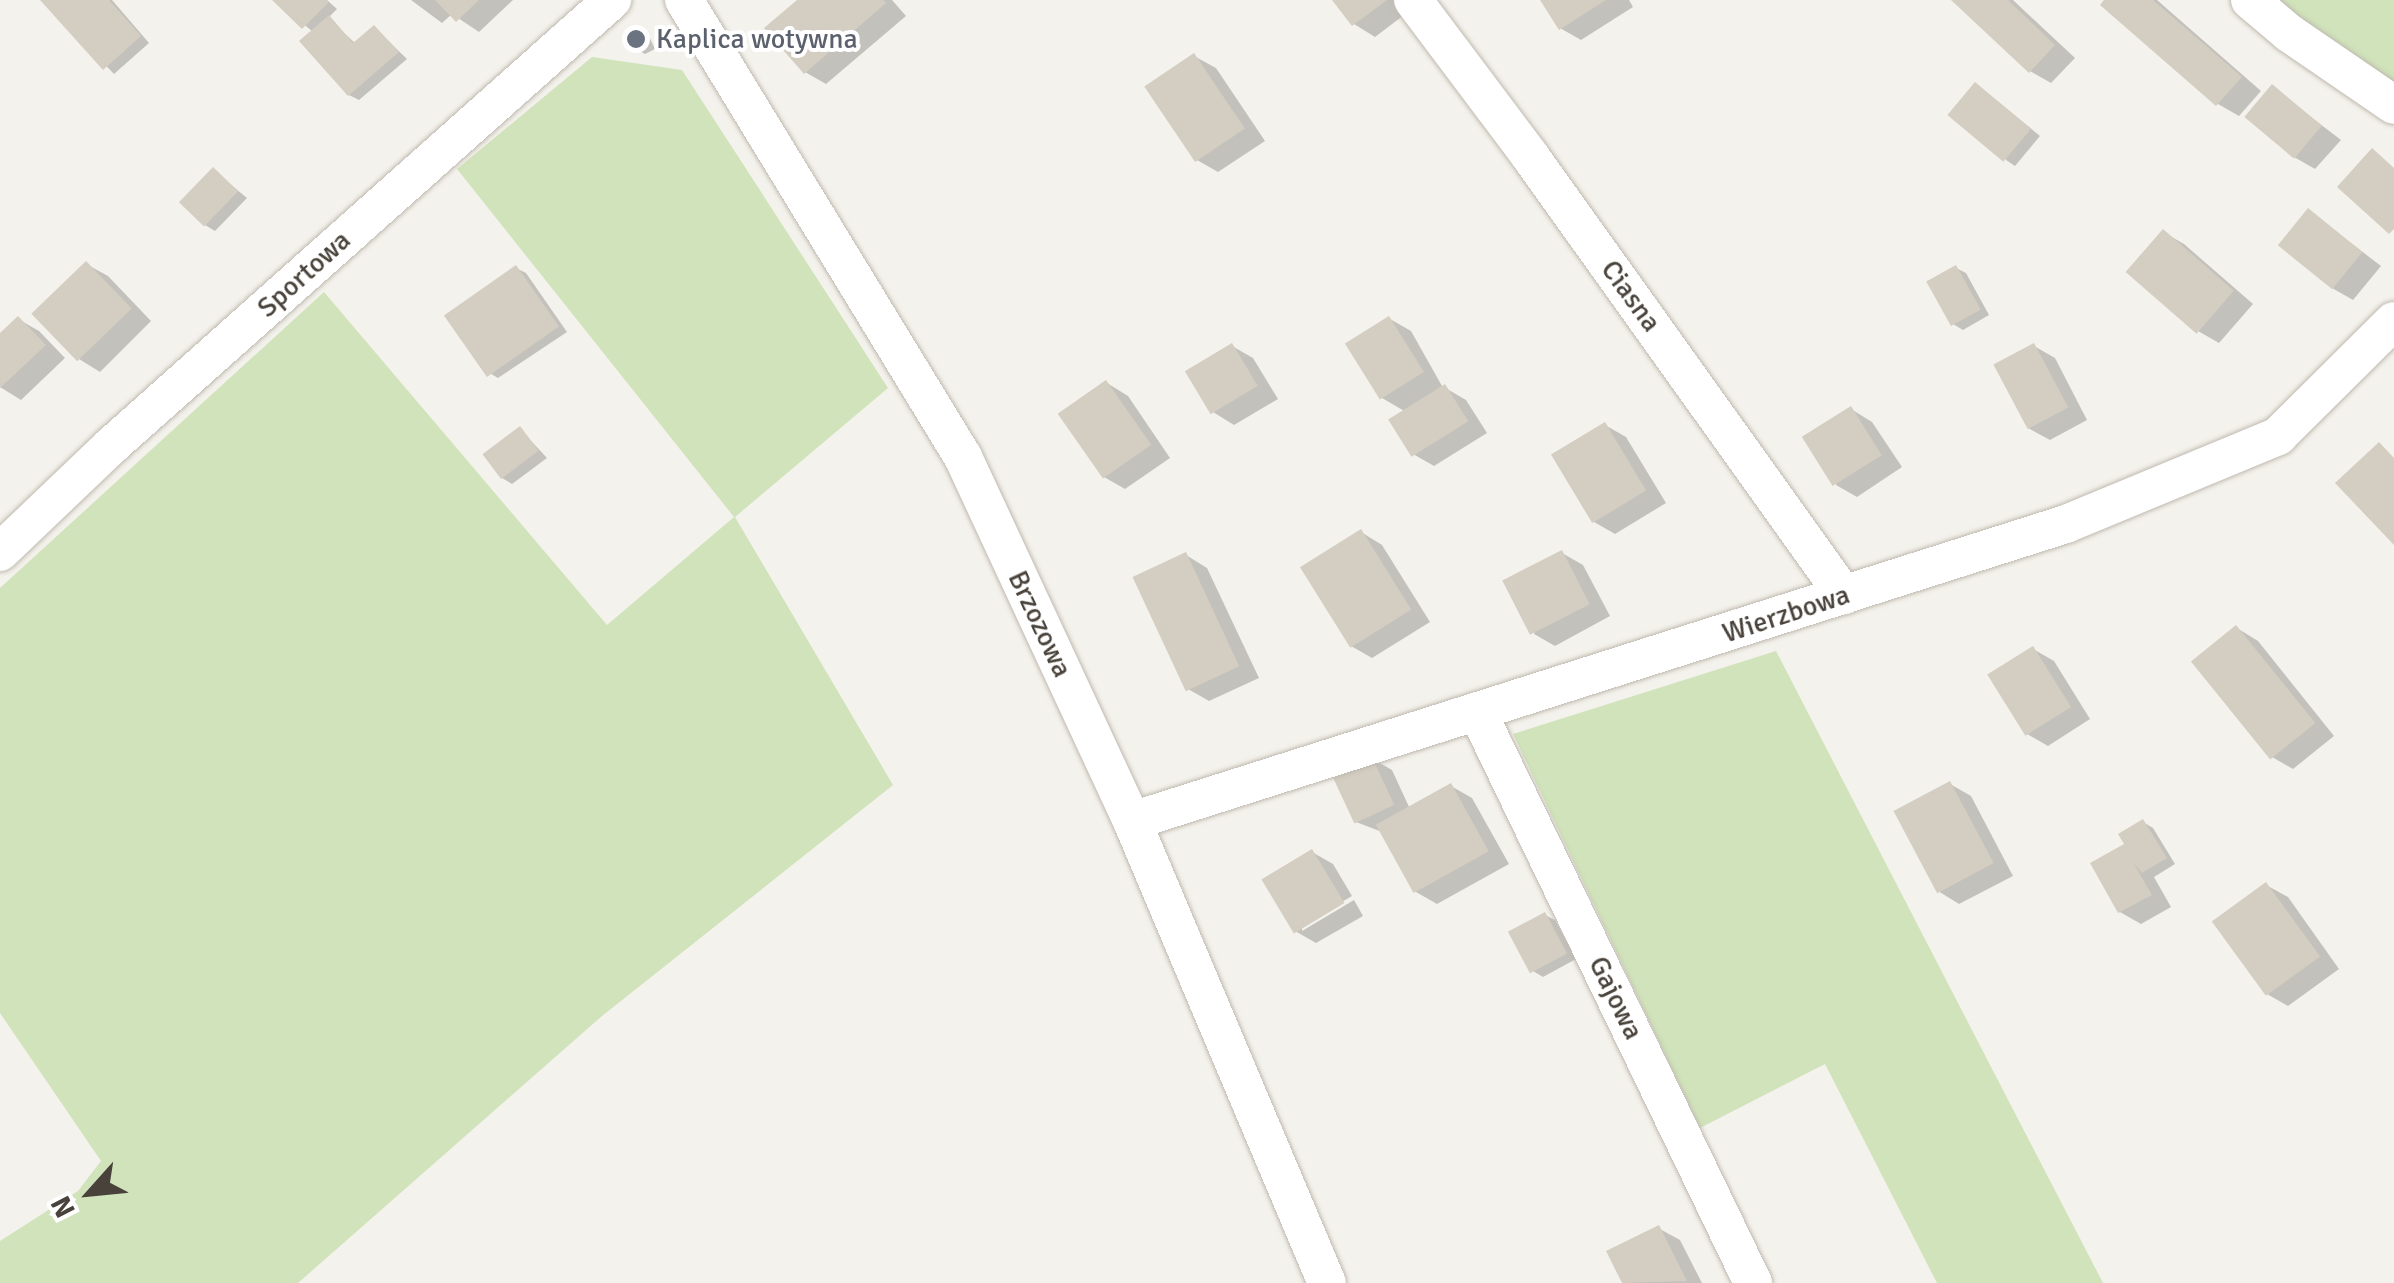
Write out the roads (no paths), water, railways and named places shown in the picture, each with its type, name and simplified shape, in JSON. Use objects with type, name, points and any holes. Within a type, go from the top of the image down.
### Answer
[{"type":"street","name":"Sportowa","points":[[0,552],[111,446],[612,0]]},
{"type":"street","name":"Brzozowa","points":[[684,0],[962,457],[1132,822],[1327,1283]]},
{"type":"street","name":"Ciasna","points":[[1412,0],[1530,156],[1844,596]]},
{"type":"street","points":[[2250,0],[2289,34],[2394,105]]},
{"type":"street","name":"Wierzbowa","points":[[1132,822],[2066,524],[2278,436],[2394,321]]},
{"type":"street","name":"Gajowa","points":[[1478,714],[1754,1283]]},
{"type":"place","name":"Kaplica wotywna","points":[[636,39]]}]
